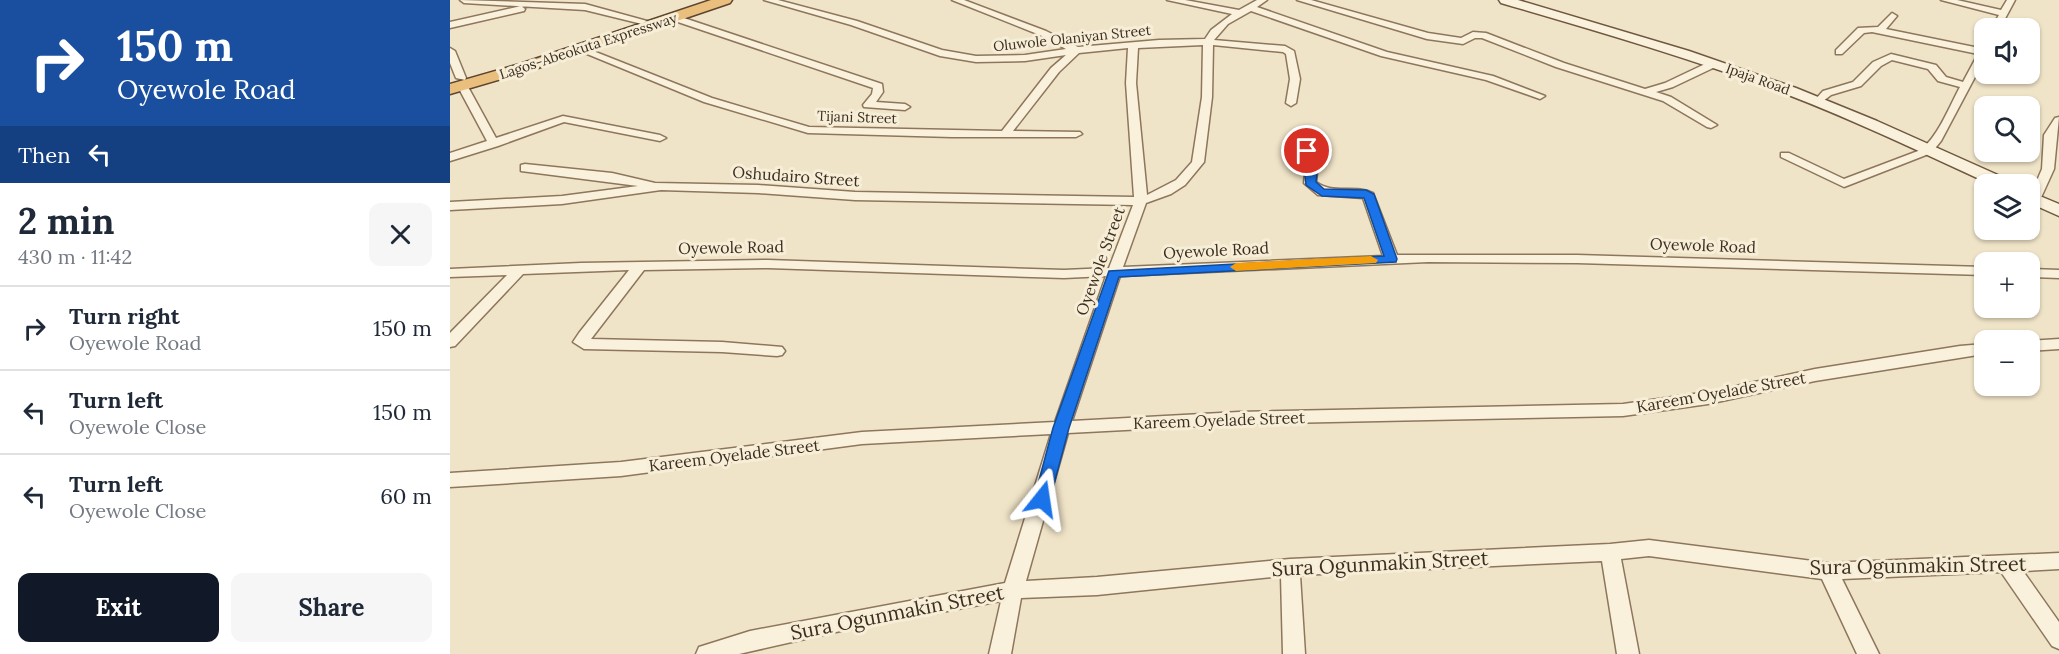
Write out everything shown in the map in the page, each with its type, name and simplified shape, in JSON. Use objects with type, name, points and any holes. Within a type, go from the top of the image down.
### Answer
[{"type":"highway","name":"Lagos-Abeokuta Expressway","points":[[456,83],[562,49],[701,0]]},
{"type":"highway","name":"Lagos-Abeokuta Expressway","points":[[456,83],[580,49],[725,0]]},
{"type":"main road","name":"Ipaja Road","points":[[1494,0],[1763,83],[1979,174]]},
{"type":"main road","name":"Ipaja Road","points":[[1505,0],[1658,46],[1818,102],[1974,176]]},
{"type":"main road","points":[[2040,204],[2059,211]]},
{"type":"main road","points":[[2040,206],[2059,218]]},
{"type":"street","points":[[464,0],[585,7],[642,21]]},
{"type":"street","name":"Oluwole Olaniyan Street","points":[[768,0],[854,23],[940,53],[976,59],[1025,58],[1076,50],[1208,42],[1289,51],[1295,80],[1291,103]]},
{"type":"street","points":[[956,0],[1043,33],[1076,50],[1055,70],[1005,134]]},
{"type":"street","points":[[1171,0],[1244,10],[1340,36],[1384,54],[1489,78],[1540,96]]},
{"type":"street","points":[[1208,42],[1218,27],[1263,0]]},
{"type":"street","points":[[1302,0],[1427,36],[1455,41],[1483,34],[1560,64],[1667,99],[1711,125]]},
{"type":"street","points":[[1945,0],[2003,13]]},
{"type":"street","points":[[2001,18],[2011,0]]},
{"type":"street","points":[[450,25],[535,5]]},
{"type":"street","points":[[1881,30],[1893,16]]},
{"type":"street","points":[[675,18],[878,86],[875,98],[868,105],[905,107]]},
{"type":"street","points":[[1785,155],[1844,183],[1925,152],[1937,139],[1984,52],[1881,30],[1861,30],[1839,52]]},
{"type":"street","name":"Oyewole Street","points":[[1000,654],[1014,590],[1061,428],[1141,201],[1169,192],[1193,170],[1198,162],[1208,97],[1208,42]]},
{"type":"street","points":[[1133,46],[1131,83],[1141,201]]},
{"type":"street","name":"Tijani Street","points":[[580,49],[708,100],[808,130],[1076,134]]},
{"type":"street","points":[[450,51],[456,83],[494,144]]},
{"type":"street","points":[[1818,102],[1827,93],[1857,84],[1877,63],[1891,57],[1932,67],[1942,79],[1967,86]]},
{"type":"street","points":[[1645,92],[1669,85],[1708,66]]},
{"type":"street","points":[[450,157],[563,119],[660,138]]},
{"type":"street","points":[[2040,184],[2055,155],[2050,135],[2059,120]]},
{"type":"street","points":[[1311,132],[1307,151],[1311,172],[1310,183],[1322,192],[1370,196],[1391,259]]},
{"type":"street","points":[[525,168],[612,177],[661,186]]},
{"type":"street","name":"Oshudairo Street","points":[[450,206],[562,200],[661,186],[758,189],[855,196],[1141,201]]},
{"type":"street","name":"Oyewole Road","points":[[450,273],[640,266],[815,264],[1042,274],[1114,273],[1391,259],[1577,259],[1974,272]]},
{"type":"street","points":[[640,266],[581,342],[584,344],[722,347],[777,351]]},
{"type":"street","points":[[450,342],[519,270]]},
{"type":"street","points":[[2040,273],[2059,274]]},
{"type":"street","points":[[2040,346],[2058,346]]},
{"type":"street","name":"Kareem Oyelade Street","points":[[450,480],[621,470],[862,438],[1239,418],[1623,410],[1708,398],[1882,364],[1974,350]]},
{"type":"street","name":"Sura Ogunmakin Street","points":[[707,654],[750,641],[845,621],[1014,590],[1097,586],[1290,567],[1610,552],[1649,548],[1828,571],[2059,561]]},
{"type":"street","points":[[1610,552],[1628,654]]},
{"type":"street","points":[[2007,564],[2059,639]]},
{"type":"street","points":[[1290,567],[1294,654]]},
{"type":"street","points":[[1828,571],[1868,654]]},
{"type":"slow traffic","points":[[1236,267],[1371,260]]},
{"type":"route","points":[[1042,499],[1061,428],[1114,273],[1391,259],[1370,196],[1358,193],[1322,192],[1316,189],[1310,183],[1310,160],[1307,151]]}]
